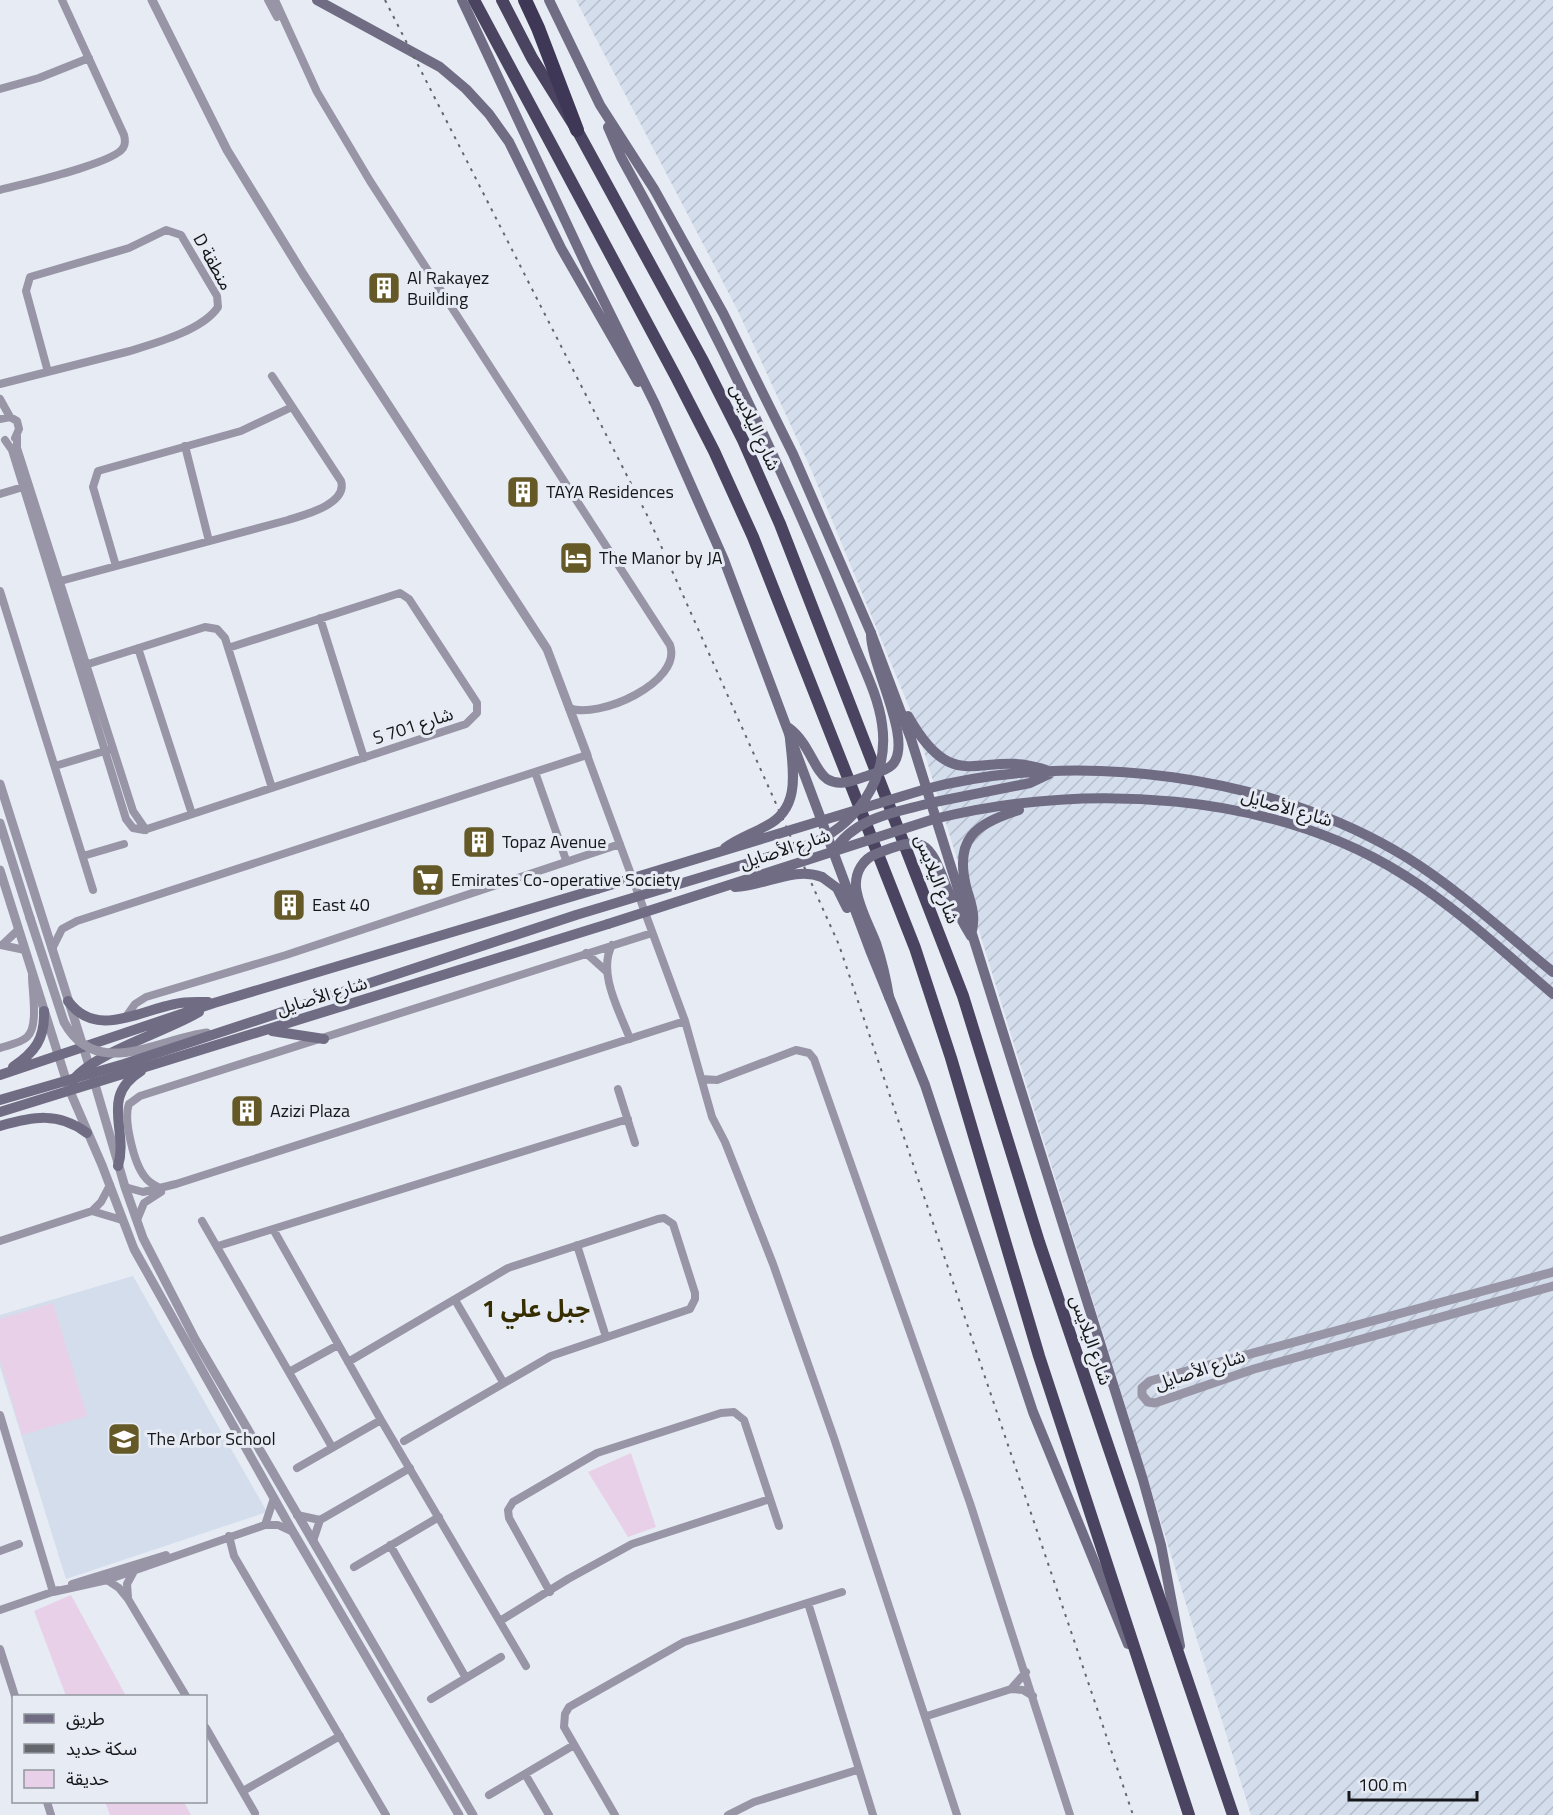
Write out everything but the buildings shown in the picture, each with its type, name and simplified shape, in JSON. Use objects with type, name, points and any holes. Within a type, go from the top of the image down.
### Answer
[{"type":"highway","points":[[474,0],[714,451],[753,537],[915,948],[951,1059],[1040,1356],[1189,1815]]},
{"type":"highway","name":"شارع اليلايس","points":[[502,0],[532,58],[577,130],[702,359],[743,440],[780,524],[963,996],[1039,1242],[1183,1661],[1233,1815]]},
{"type":"highway","points":[[525,0],[577,130]]},
{"type":"main road","points":[[317,0],[440,67],[466,89],[489,114],[509,142],[561,248],[627,366],[655,404]]},
{"type":"main road","points":[[462,0],[582,257],[655,404],[706,517],[789,728],[870,950],[935,1116],[984,1271],[1033,1412],[1109,1602],[1143,1673]]},
{"type":"main road","points":[[0,1100],[217,1033],[564,919],[805,846],[835,831],[859,808],[872,789],[880,767],[883,733],[880,712],[812,538],[755,414],[621,158],[606,117],[549,0]]},
{"type":"main road","points":[[606,117],[654,189],[723,313],[793,454],[871,633],[893,691],[926,789],[1148,1497],[1170,1591],[1183,1661]]},
{"type":"main road","points":[[789,728],[806,744],[821,774],[836,783],[852,781],[883,771],[893,764],[898,753],[898,730],[873,656],[871,633]]},
{"type":"main road","points":[[893,691],[923,741],[946,760],[977,768],[1028,765],[1051,772]]},
{"type":"main road","points":[[720,853],[742,836],[772,823],[787,807],[794,786],[789,728]]},
{"type":"main road","points":[[834,851],[849,832],[863,823],[930,803],[1030,783],[1051,772]]},
{"type":"main road","name":"شارع الأصايل","points":[[1,1075],[214,1003],[720,853],[926,789],[980,778],[1051,772],[1115,773],[1190,780],[1258,794],[1334,820],[1384,844],[1432,874],[1553,972]]},
{"type":"main road","name":"شارع الأصايل","points":[[0,1112],[94,1081],[148,1067],[608,924],[934,819],[976,810],[1032,803],[1119,800],[1189,803],[1241,810],[1302,826],[1370,856],[1426,889],[1553,994]]},
{"type":"main road","points":[[971,936],[974,914],[962,869],[967,844],[978,828],[988,820],[1032,803]]},
{"type":"main road","points":[[889,997],[881,958],[856,886],[858,873],[868,859],[908,843],[919,844],[929,849],[936,858],[952,900],[971,936]]},
{"type":"main road","points":[[723,887],[750,886],[800,873],[822,877],[840,893],[858,932],[870,950]]},
{"type":"main road","points":[[68,1001],[79,1013],[94,1021],[104,1022],[175,1004],[214,1003]]},
{"type":"main road","points":[[69,1089],[77,1074],[88,1064],[171,1028],[214,1003]]},
{"type":"main road","points":[[1,1075],[28,1056],[38,1044],[44,1030],[44,1011]]},
{"type":"main road","points":[[269,1030],[324,1039]]},
{"type":"main road","points":[[118,1166],[122,1150],[117,1114],[120,1094],[126,1083],[148,1067]]},
{"type":"main road","points":[[0,1126],[26,1119],[52,1116],[77,1126],[87,1133]]},
{"type":"street","points":[[0,190],[77,169],[123,148],[124,135],[62,0]]},
{"type":"street","points":[[152,0],[226,150],[303,274],[547,650],[685,1021],[712,1117],[725,1142],[780,1286],[927,1716],[957,1815]]},
{"type":"street","points":[[268,0],[285,25]]},
{"type":"street","points":[[274,0],[317,92],[370,181],[670,645],[672,660],[669,669],[648,686],[604,707],[583,712],[569,708]]},
{"type":"street","points":[[0,89],[39,78],[89,57]]},
{"type":"street","name":"D منطقة","points":[[0,384],[48,372],[170,338],[215,311],[219,303],[217,296],[181,235],[166,230],[129,248],[30,277],[26,291],[48,372]]},
{"type":"street","points":[[56,582],[301,516],[326,504],[341,493],[341,481],[272,376]]},
{"type":"street","points":[[0,399],[10,417],[19,425],[17,448],[56,582]]},
{"type":"street","points":[[116,566],[93,487],[94,476],[102,468],[249,429],[292,407]]},
{"type":"street","points":[[0,419],[10,417]]},
{"type":"street","points":[[2,439],[17,436]]},
{"type":"street","points":[[2,439],[12,450],[109,750],[55,766]]},
{"type":"street","points":[[185,446],[209,541]]},
{"type":"street","points":[[0,494],[23,487]]},
{"type":"street","points":[[0,591],[93,890]]},
{"type":"street","name":"S 701 شارع","points":[[109,750],[129,824],[138,831],[469,723],[477,713],[477,703],[403,594],[394,592],[228,648]]},
{"type":"street","points":[[320,618],[364,758]]},
{"type":"street","points":[[83,666],[205,627],[222,633],[272,788]]},
{"type":"street","points":[[138,648],[192,814]]},
{"type":"street","points":[[51,952],[56,936],[71,923],[586,755]]},
{"type":"street","points":[[535,772],[566,860]]},
{"type":"street","points":[[0,784],[136,1222],[158,1271],[195,1339],[473,1815]]},
{"type":"street","points":[[0,823],[64,1022],[84,1046],[106,1054],[121,1054],[189,1036],[217,1033]]},
{"type":"street","points":[[83,856],[124,844]]},
{"type":"street","points":[[125,1018],[135,1004],[146,997],[425,910],[566,860],[620,844]]},
{"type":"street","points":[[0,870],[57,1055],[134,1250],[173,1323],[293,1532],[459,1815]]},
{"type":"street","points":[[1,945],[18,930]]},
{"type":"street","points":[[160,1188],[147,1180],[141,1172],[126,1118],[131,1101],[140,1096],[652,933]]},
{"type":"street","points":[[1,945],[25,950]]},
{"type":"street","points":[[612,945],[607,955],[606,971],[630,1039]]},
{"type":"street","points":[[585,953],[606,971]]},
{"type":"street","points":[[0,1048],[24,1040],[32,1030],[32,974]]},
{"type":"street","points":[[125,1187],[142,1192],[176,1184],[685,1021]]},
{"type":"street","points":[[702,1080],[717,1080],[796,1050],[809,1053],[814,1059],[970,1503],[1070,1815]]},
{"type":"street","points":[[618,1089],[635,1143]]},
{"type":"street","points":[[218,1246],[628,1119]]},
{"type":"street","points":[[136,1222],[139,1212],[148,1199],[176,1184]]},
{"type":"street","points":[[0,1241],[92,1211],[101,1202],[110,1185]]},
{"type":"street","points":[[92,1211],[122,1220]]},
{"type":"street","points":[[348,1362],[508,1268],[664,1218],[673,1224],[695,1293],[694,1305],[684,1312],[551,1356],[404,1441]]},
{"type":"street","points":[[202,1221],[332,1447]]},
{"type":"street","points":[[273,1229],[381,1420],[526,1666]]},
{"type":"street","points":[[577,1245],[606,1337]]},
{"type":"street","name":"شارع الأصايل","points":[[1553,1272],[1150,1382],[1142,1388],[1142,1395],[1148,1402],[1155,1403],[1254,1369],[1553,1286]]},
{"type":"street","points":[[454,1300],[503,1382]]},
{"type":"street","points":[[290,1372],[338,1345]]},
{"type":"street","points":[[550,1592],[509,1518],[508,1510],[513,1502],[597,1453],[721,1413],[734,1412],[744,1420],[779,1526]]},
{"type":"street","points":[[0,1415],[53,1592]]},
{"type":"street","points":[[297,1468],[381,1420]]},
{"type":"street","points":[[313,1541],[320,1520],[410,1468]]},
{"type":"street","points":[[265,1525],[274,1498]]},
{"type":"street","points":[[500,1621],[568,1579],[638,1542],[770,1499]]},
{"type":"street","points":[[297,1515],[320,1520]]},
{"type":"street","points":[[354,1567],[439,1517]]},
{"type":"street","points":[[53,1592],[106,1580],[265,1525],[283,1526],[293,1532]]},
{"type":"street","points":[[229,1536],[234,1556],[387,1815]]},
{"type":"street","points":[[0,1551],[19,1545]]},
{"type":"street","points":[[390,1545],[466,1678]]},
{"type":"street","points":[[0,1610],[107,1572],[176,1554]]},
{"type":"street","points":[[128,1599],[128,1584],[134,1571]]},
{"type":"street","points":[[106,1580],[128,1599],[185,1695]]},
{"type":"street","points":[[615,1815],[563,1723],[567,1710],[675,1646],[842,1592]]},
{"type":"street","points":[[808,1603],[857,1770],[873,1815]]},
{"type":"street","points":[[0,1649],[15,1695]]},
{"type":"street","points":[[431,1699],[501,1656]]},
{"type":"street","points":[[1011,1689],[1026,1672]]},
{"type":"street","points":[[927,1716],[1011,1689],[1023,1690],[1033,1696]]},
{"type":"street","points":[[207,1730],[255,1813]]},
{"type":"street","points":[[243,1791],[340,1736]]},
{"type":"street","points":[[489,1795],[574,1745]]},
{"type":"street","points":[[728,1815],[754,1802],[857,1770]]},
{"type":"street","points":[[525,1774],[549,1815]]},
{"type":"shaded area","points":[[576,0],[1553,0],[1553,1815],[1251,1815],[914,719],[811,469],[738,311]]},
{"type":"shaded area","name":"The Arbor School","points":[[133,1276],[267,1512],[66,1579],[0,1367],[0,1315]]},
{"type":"green space","points":[[53,1303],[87,1416],[22,1435],[0,1360],[0,1319]]},
{"type":"green space","points":[[631,1453],[656,1527],[628,1537],[588,1472]]},
{"type":"green space","points":[[71,1595],[125,1695],[66,1695],[34,1611]]},
{"type":"green space","points":[[105,1803],[185,1803],[191,1815],[110,1815]]},
{"type":"railway","points":[[385,0],[649,519],[839,945],[1133,1815]]},
{"type":"place","name":"Al Rakayez Building","points":[[384,288]]},
{"type":"place","name":"TAYA Residences","points":[[523,492]]},
{"type":"place","name":"The Manor by JA","points":[[576,558]]},
{"type":"place","name":"Topaz Avenue","points":[[479,842]]},
{"type":"place","name":"Emirates Co-operative Society","points":[[428,880]]},
{"type":"place","name":"East 40","points":[[289,905]]},
{"type":"place","name":"Azizi Plaza","points":[[247,1111]]},
{"type":"place","name":"The Arbor School","points":[[124,1439]]},
{"type":"district","name":"جبل علي 1","points":[[536,1309]]}]
